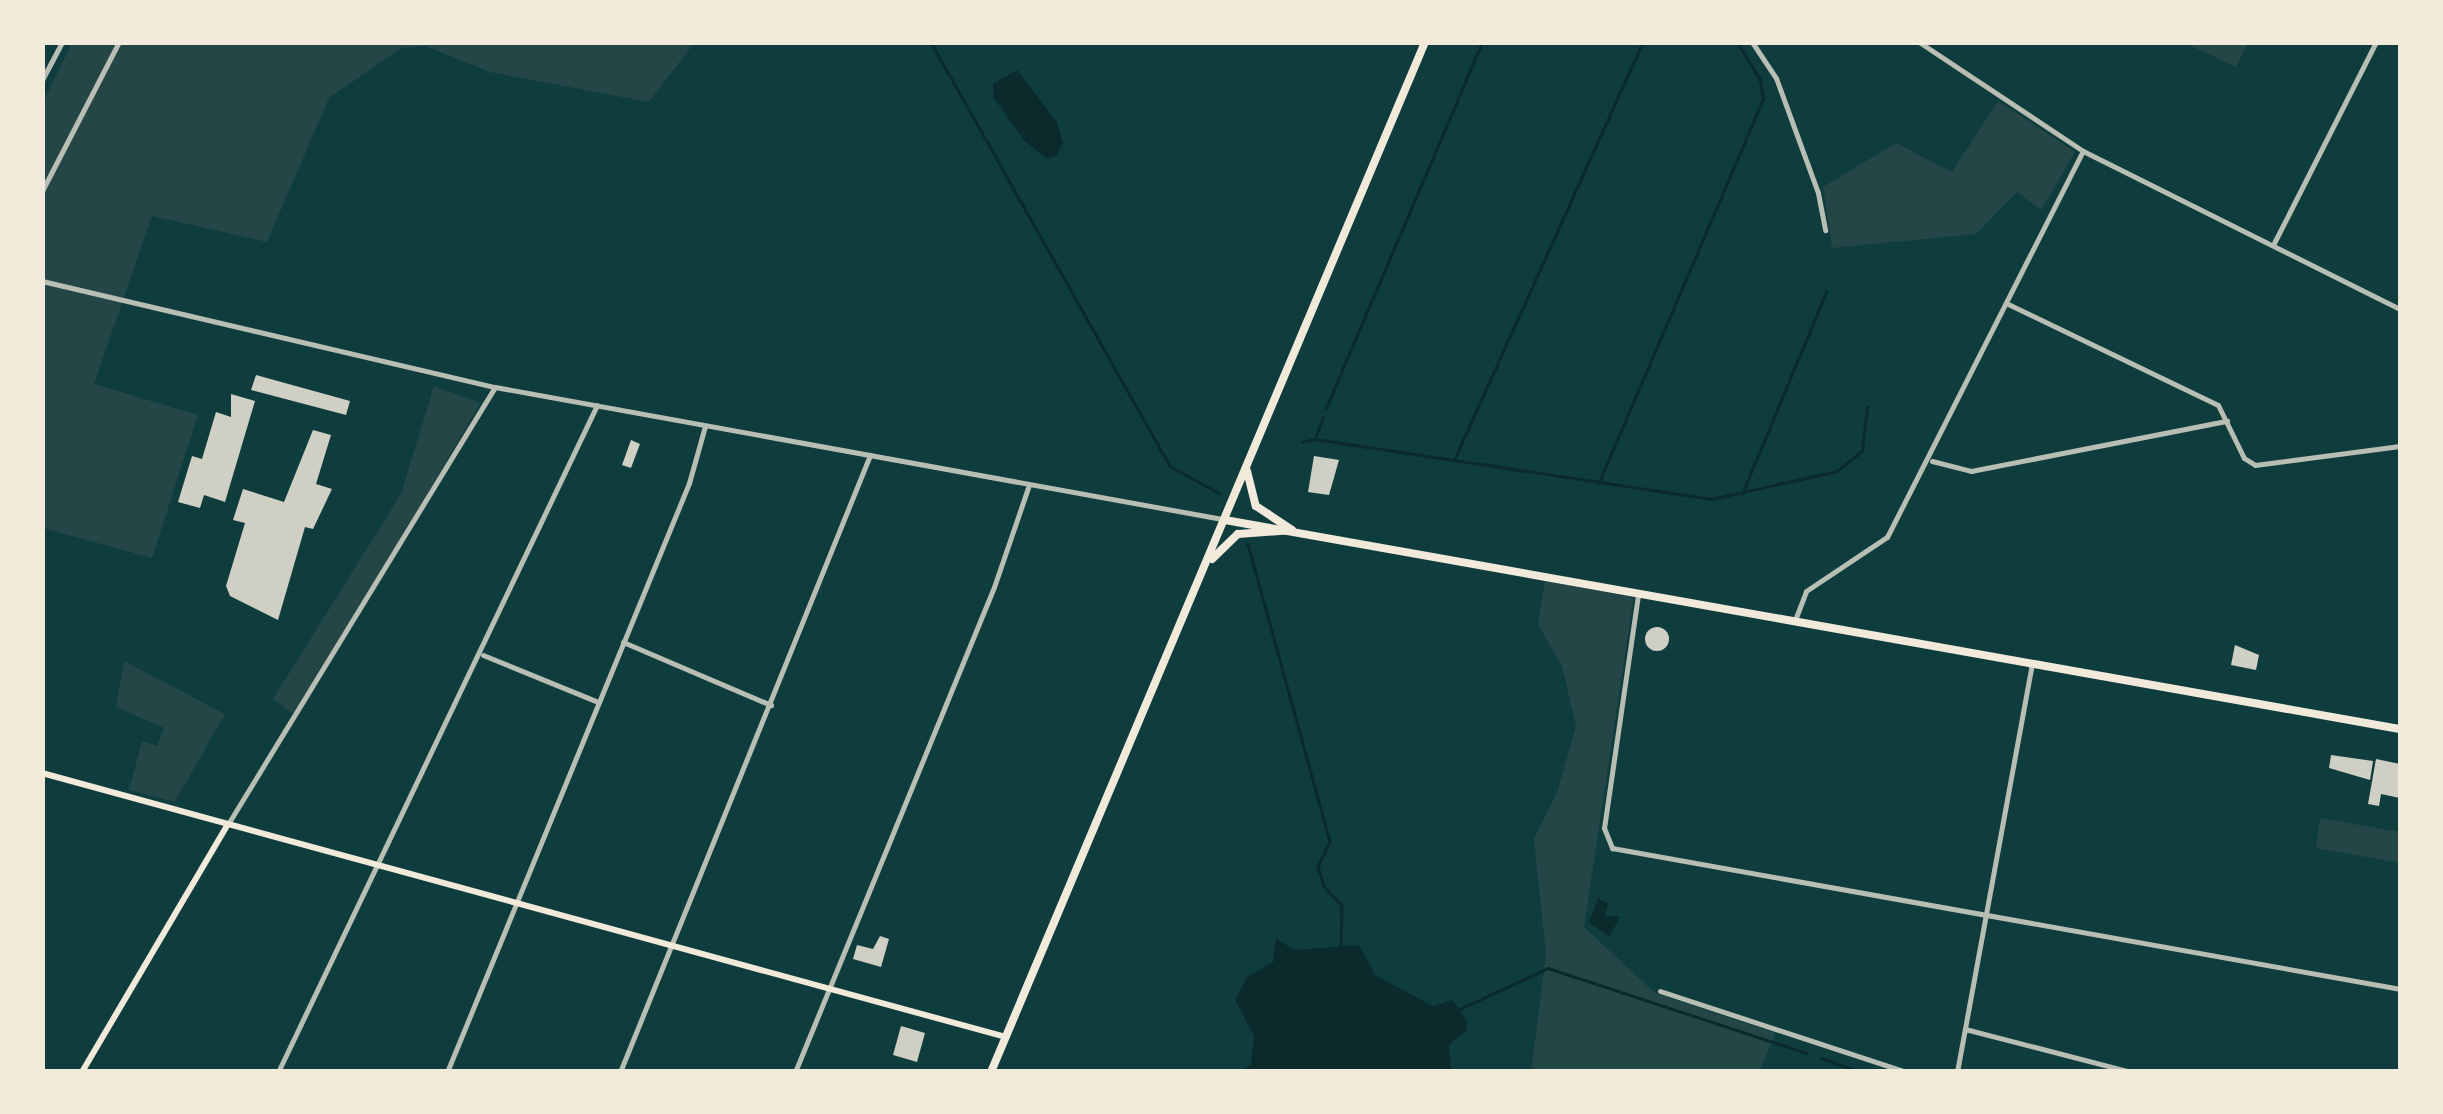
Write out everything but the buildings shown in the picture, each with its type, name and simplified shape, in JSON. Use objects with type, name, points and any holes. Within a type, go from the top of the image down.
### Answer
[{"type":"main road","points":[[991,1072],[1425,42]]},
{"type":"main road","points":[[1247,468],[1256,506],[1292,530]]},
{"type":"main road","points":[[1226,520],[2400,730]]},
{"type":"main road","points":[[1208,563],[1238,534],[1292,530]]},
{"type":"main road","points":[[42,773],[670,949],[1006,1037]]},
{"type":"main road","points":[[82,1072],[228,824]]},
{"type":"street","points":[[42,80],[62,42]]},
{"type":"street","points":[[42,191],[119,42]]},
{"type":"street","points":[[1752,42],[1776,78],[1818,192],[1825,230]]},
{"type":"street","points":[[1919,42],[2084,151],[2400,309]]},
{"type":"street","points":[[2272,245],[2376,42]]},
{"type":"street","points":[[1796,620],[1806,591],[1880,546],[1932,460],[2084,151]]},
{"type":"street","points":[[42,282],[495,387],[1226,520]]},
{"type":"street","points":[[2008,304],[2218,404],[2244,458],[2265,468],[2400,446]]},
{"type":"street","points":[[228,824],[495,387]]},
{"type":"street","points":[[278,1072],[483,655],[597,406]]},
{"type":"street","points":[[1932,460],[1972,470],[2228,421]]},
{"type":"street","points":[[447,1072],[688,483],[704,426]]},
{"type":"street","points":[[620,1072],[870,455]]},
{"type":"street","points":[[795,1072],[994,587],[1029,485]]},
{"type":"street","points":[[1639,592],[1606,842],[1617,850],[2400,989]]},
{"type":"street","points":[[623,642],[771,705]]},
{"type":"street","points":[[483,655],[598,702]]},
{"type":"street","points":[[1956,1072],[2032,662]]},
{"type":"street","points":[[1660,991],[1906,1072]]},
{"type":"street","points":[[1964,1028],[2131,1072]]},
{"type":"shaded area","points":[[2248,42],[2236,67],[2185,43]]},
{"type":"shaded area","points":[[72,43],[694,43],[649,102],[490,72],[425,46],[401,48],[329,98],[267,242],[152,216],[94,384],[198,415],[152,558],[43,528],[42,104]]},
{"type":"shaded area","points":[[1017,70],[1057,122],[1063,144],[1055,157],[1047,159],[1025,141],[993,97],[993,84]]},
{"type":"shaded area","points":[[1998,101],[2075,152],[2041,210],[2017,192],[1976,234],[1832,248],[1823,187],[1896,143],[1952,172]]},
{"type":"shaded area","points":[[434,386],[480,403],[298,717],[273,699],[401,494]]},
{"type":"shaded area","points":[[1545,581],[1634,595],[1584,927],[1655,993],[1775,1033],[1760,1071],[1531,1072],[1546,955],[1534,839],[1558,790],[1576,726],[1562,666],[1538,624]]},
{"type":"shaded area","points":[[124,661],[225,714],[175,802],[129,790],[142,741],[157,746],[164,728],[116,707]]},
{"type":"shaded area","points":[[2320,818],[2400,832],[2400,863],[2316,848]]},
{"type":"shaded area","points":[[1598,898],[1608,904],[1605,916],[1620,916],[1610,937],[1589,923]]},
{"type":"shaded area","points":[[1276,939],[1295,950],[1359,945],[1375,975],[1433,1006],[1452,1000],[1467,1021],[1466,1031],[1449,1045],[1451,1071],[1242,1071],[1251,1064],[1254,1036],[1235,1000],[1247,977],[1273,962]]},
{"type":"waterway","points":[[931,42],[1170,466],[1219,493]]},
{"type":"waterway","points":[[1326,408],[1482,42]]},
{"type":"waterway","points":[[1454,460],[1643,42]]},
{"type":"waterway","points":[[1598,484],[1763,99],[1760,80],[1737,42]]},
{"type":"waterway","points":[[1742,494],[1826,292]]},
{"type":"waterway","points":[[1315,439],[1711,499],[1837,471],[1862,451],[1867,407]]},
{"type":"waterway","points":[[1302,442],[1315,439],[1323,417]]},
{"type":"waterway","points":[[1248,544],[1330,842],[1318,867],[1324,886],[1342,905],[1341,945]]},
{"type":"waterway","points":[[1460,1009],[1548,968],[1806,1053]]},
{"type":"waterway","points":[[1821,1058],[1861,1072]]}]
